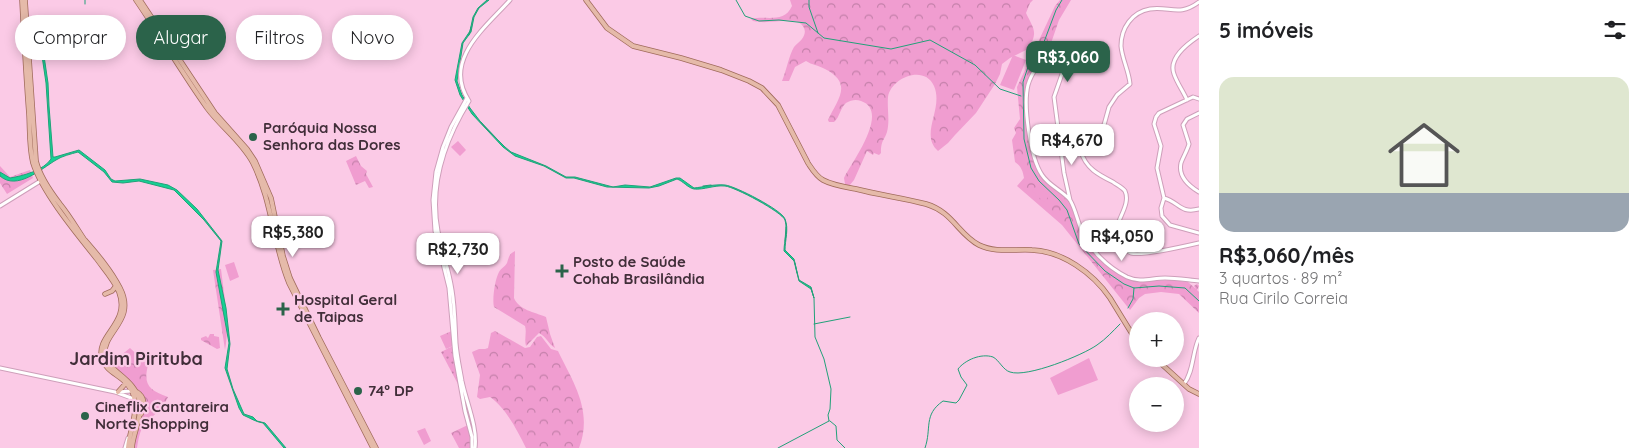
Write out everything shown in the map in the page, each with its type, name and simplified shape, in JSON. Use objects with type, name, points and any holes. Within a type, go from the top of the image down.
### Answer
[{"type":"main road","points":[[24,0],[32,160],[65,217],[116,286],[120,297],[118,322],[104,342],[101,350],[104,363],[108,368],[133,391],[142,396],[143,408],[134,435],[132,448]]},
{"type":"main road","points":[[138,0],[208,109],[254,164],[266,193],[289,283],[306,319],[375,448]]},
{"type":"main road","points":[[586,0],[607,28],[633,46],[721,70],[762,88],[778,105],[808,163],[823,180],[849,188],[929,205],[945,213],[967,237],[980,246],[1000,250],[1046,252],[1070,262],[1090,276],[1106,292],[1129,326]]},
{"type":"main road","points":[[42,179],[121,290],[124,313],[106,346],[105,355],[109,365],[128,381],[133,391],[136,414],[127,448]]},
{"type":"main road","points":[[105,294],[112,291],[116,286]]},
{"type":"main road","points":[[1165,367],[1176,377]]},
{"type":"main road","points":[[117,392],[126,383]]},
{"type":"main road","points":[[1184,384],[1194,393],[1199,394]]},
{"type":"street","points":[[473,448],[455,356],[449,288],[435,231],[433,200],[436,170],[443,147],[454,121],[468,99],[462,84],[461,72],[468,46],[510,0]]},
{"type":"street","points":[[1199,2],[1192,7],[1178,11],[1148,10],[1129,20],[1121,44],[1130,84],[1112,102],[1107,110],[1104,125],[1083,138],[1080,143],[1081,152],[1088,166],[1096,173],[1122,188],[1125,193],[1126,203],[1117,230],[1123,247],[1129,252],[1143,254],[1199,243]]},
{"type":"street","points":[[1187,100],[1174,76],[1173,63],[1181,51],[1199,36]]},
{"type":"street","points":[[1070,200],[1054,188],[1041,173],[1033,153],[1029,132],[1028,85],[1051,50],[1057,54],[1062,66],[1062,74],[1054,95],[1064,173],[1070,200],[1087,241],[1103,260],[1124,275],[1138,280],[1164,278],[1199,281]]},
{"type":"street","points":[[1199,99],[1195,97],[1159,112],[1154,121],[1161,146],[1157,168],[1164,198],[1161,211],[1166,222],[1178,228],[1199,233]]},
{"type":"street","points":[[1199,114],[1187,119],[1183,124],[1189,144],[1180,169],[1186,181],[1199,192]]},
{"type":"street","points":[[0,206],[42,179]]},
{"type":"street","points":[[1164,198],[1182,209],[1190,211],[1199,209]]},
{"type":"street","points":[[1184,384],[1188,377],[1193,353],[1199,338]]},
{"type":"street","points":[[0,368],[117,392],[134,399]]},
{"type":"street","points":[[117,392],[133,391]]},
{"type":"green space","points":[[790,0],[1033,0],[1026,13],[1033,26],[1034,34],[1028,49],[1002,64],[995,84],[976,113],[938,151],[931,137],[936,103],[934,86],[929,79],[923,76],[908,76],[901,79],[890,90],[888,97],[888,128],[882,143],[881,153],[879,155],[874,153],[873,155],[867,151],[854,180],[849,186],[845,184],[844,178],[866,138],[871,126],[872,115],[869,107],[861,101],[854,100],[844,105],[834,122],[829,122],[828,120],[841,93],[839,80],[825,69],[806,61],[795,67],[789,81],[782,81],[792,50],[804,36],[805,29],[796,21],[763,22],[751,19],[774,18],[784,15],[789,12],[792,6]]},
{"type":"green space","points":[[1060,0],[1071,0],[1059,20],[1049,49],[1027,84],[1026,99],[1033,156],[1046,182],[1069,201],[1082,235],[1093,251],[1113,268],[1137,281],[1172,280],[1188,282],[1196,289],[1194,286],[1197,284],[1199,286],[1197,290],[1199,292],[1199,313],[1179,294],[1161,292],[1145,294],[1139,298],[1130,310],[1062,225],[1017,186],[1024,178],[1019,165],[1015,162],[1012,140],[1016,133],[1014,128],[1020,119],[1017,87],[1055,6]]},
{"type":"green space","points":[[1013,55],[1026,60],[1014,90],[1000,85]]},
{"type":"green space","points":[[458,141],[466,150],[460,156],[451,147]]},
{"type":"green space","points":[[356,156],[361,166],[367,171],[366,174],[373,187],[369,188],[365,181],[356,185],[346,161]]},
{"type":"green space","points":[[0,166],[10,177],[30,170],[33,178],[7,194],[0,183]]},
{"type":"green space","points":[[1037,186],[1049,196],[1044,202],[1032,191]]},
{"type":"green space","points":[[515,251],[514,298],[523,308],[546,317],[555,348],[539,333],[526,346],[525,326],[494,307],[495,284],[498,275],[510,255]]},
{"type":"green space","points":[[234,262],[239,277],[230,281],[225,265]]},
{"type":"green space","points":[[221,269],[227,320],[225,350],[213,270]]},
{"type":"green space","points":[[454,330],[455,345],[446,349],[440,336]]},
{"type":"green space","points":[[495,331],[525,348],[530,347],[537,337],[541,336],[551,349],[558,351],[575,386],[583,410],[583,435],[579,448],[526,448],[515,427],[501,407],[490,397],[480,399],[477,397],[480,375],[472,352],[488,348],[491,333]]},
{"type":"green space","points":[[210,334],[219,337],[220,348],[217,349],[201,340],[201,338],[206,336],[208,338]]},
{"type":"green space","points":[[455,345],[460,388],[441,352]]},
{"type":"green space","points":[[130,348],[148,365],[146,377],[149,386],[156,392],[168,397],[162,407],[142,428],[137,448],[133,448],[145,407],[144,396],[133,384],[109,365]]},
{"type":"green space","points":[[1089,358],[1098,380],[1058,395],[1050,378]]},
{"type":"green space","points":[[470,424],[473,448],[459,448],[451,433]]},
{"type":"green space","points":[[425,428],[431,441],[424,445],[417,431]]},
{"type":"shaded area","points":[[489,0],[479,8],[474,17],[471,32],[463,43],[457,81],[462,95],[470,108],[483,125],[505,147],[511,152],[546,166],[566,177],[575,177],[613,187],[625,185],[650,187],[680,178],[694,188],[725,185],[748,194],[776,210],[785,219],[787,231],[785,250],[794,259],[799,280],[811,287],[814,298],[811,289],[799,281],[794,261],[784,251],[785,220],[776,211],[748,195],[725,186],[694,189],[677,179],[649,188],[607,187],[574,178],[566,178],[544,166],[515,156],[503,147],[472,114],[460,95],[455,80],[462,43],[470,31],[473,17],[478,8]]},
{"type":"shaded area","points":[[43,60],[45,60],[48,83],[53,157],[79,150],[105,170],[111,179],[115,181],[140,179],[168,185],[177,190],[197,209],[222,241],[218,270],[226,308],[230,344],[227,369],[233,389],[244,414],[265,423],[286,448],[263,423],[255,421],[243,415],[239,408],[225,368],[229,343],[216,272],[221,241],[204,220],[174,190],[139,181],[112,182],[104,172],[78,152],[58,159],[21,180],[7,180],[0,176],[0,172],[10,178],[27,174],[48,163],[51,159]]},
{"type":"waterway","points":[[736,0],[745,16],[759,21],[779,20],[806,23],[824,38],[891,49],[930,40],[975,65],[1000,89],[1021,96]]},
{"type":"waterway","points":[[809,0],[809,7],[818,33]]},
{"type":"waterway","points":[[1062,0],[1056,10],[1041,50],[1028,67],[1023,82],[1024,139],[1031,168],[1039,181],[1067,210],[1079,244],[1105,271],[1124,284],[1134,288],[1159,286],[1185,288],[1199,301]]},
{"type":"waterway","points":[[469,35],[471,27]]},
{"type":"waterway","points":[[481,122],[497,139]]},
{"type":"waterway","points":[[703,186],[711,185]]},
{"type":"waterway","points":[[785,241],[786,227]]},
{"type":"waterway","points":[[795,263],[797,273]]},
{"type":"waterway","points":[[811,288],[814,298],[815,337],[824,359],[831,389],[829,421]]},
{"type":"waterway","points":[[1128,308],[1133,299],[1134,288]]},
{"type":"waterway","points":[[814,324],[850,317]]},
{"type":"waterway","points":[[925,448],[930,417],[933,411],[943,401],[956,403],[967,385],[958,369],[965,363],[974,358],[988,356],[995,358],[1010,372],[1029,372],[1041,369],[1068,360],[1090,349],[1120,324]]},
{"type":"waterway","points":[[778,448],[829,421]]},
{"type":"waterway","points":[[830,421],[836,426],[837,440],[845,448]]},
{"type":"place","name":"Paróquia Nossa Senhora das Dores","points":[[253,137]]},
{"type":"place","name":"Posto de Saúde Cohab Brasilândia","points":[[562,271]]},
{"type":"place","name":"Hospital Geral de Taipas","points":[[283,309]]},
{"type":"place","name":"74º DP","points":[[358,391]]},
{"type":"place","name":"Cineflix Cantareira Norte Shopping","points":[[85,416]]},
{"type":"district","name":"Jardim Pirituba","points":[[136,359]]}]
